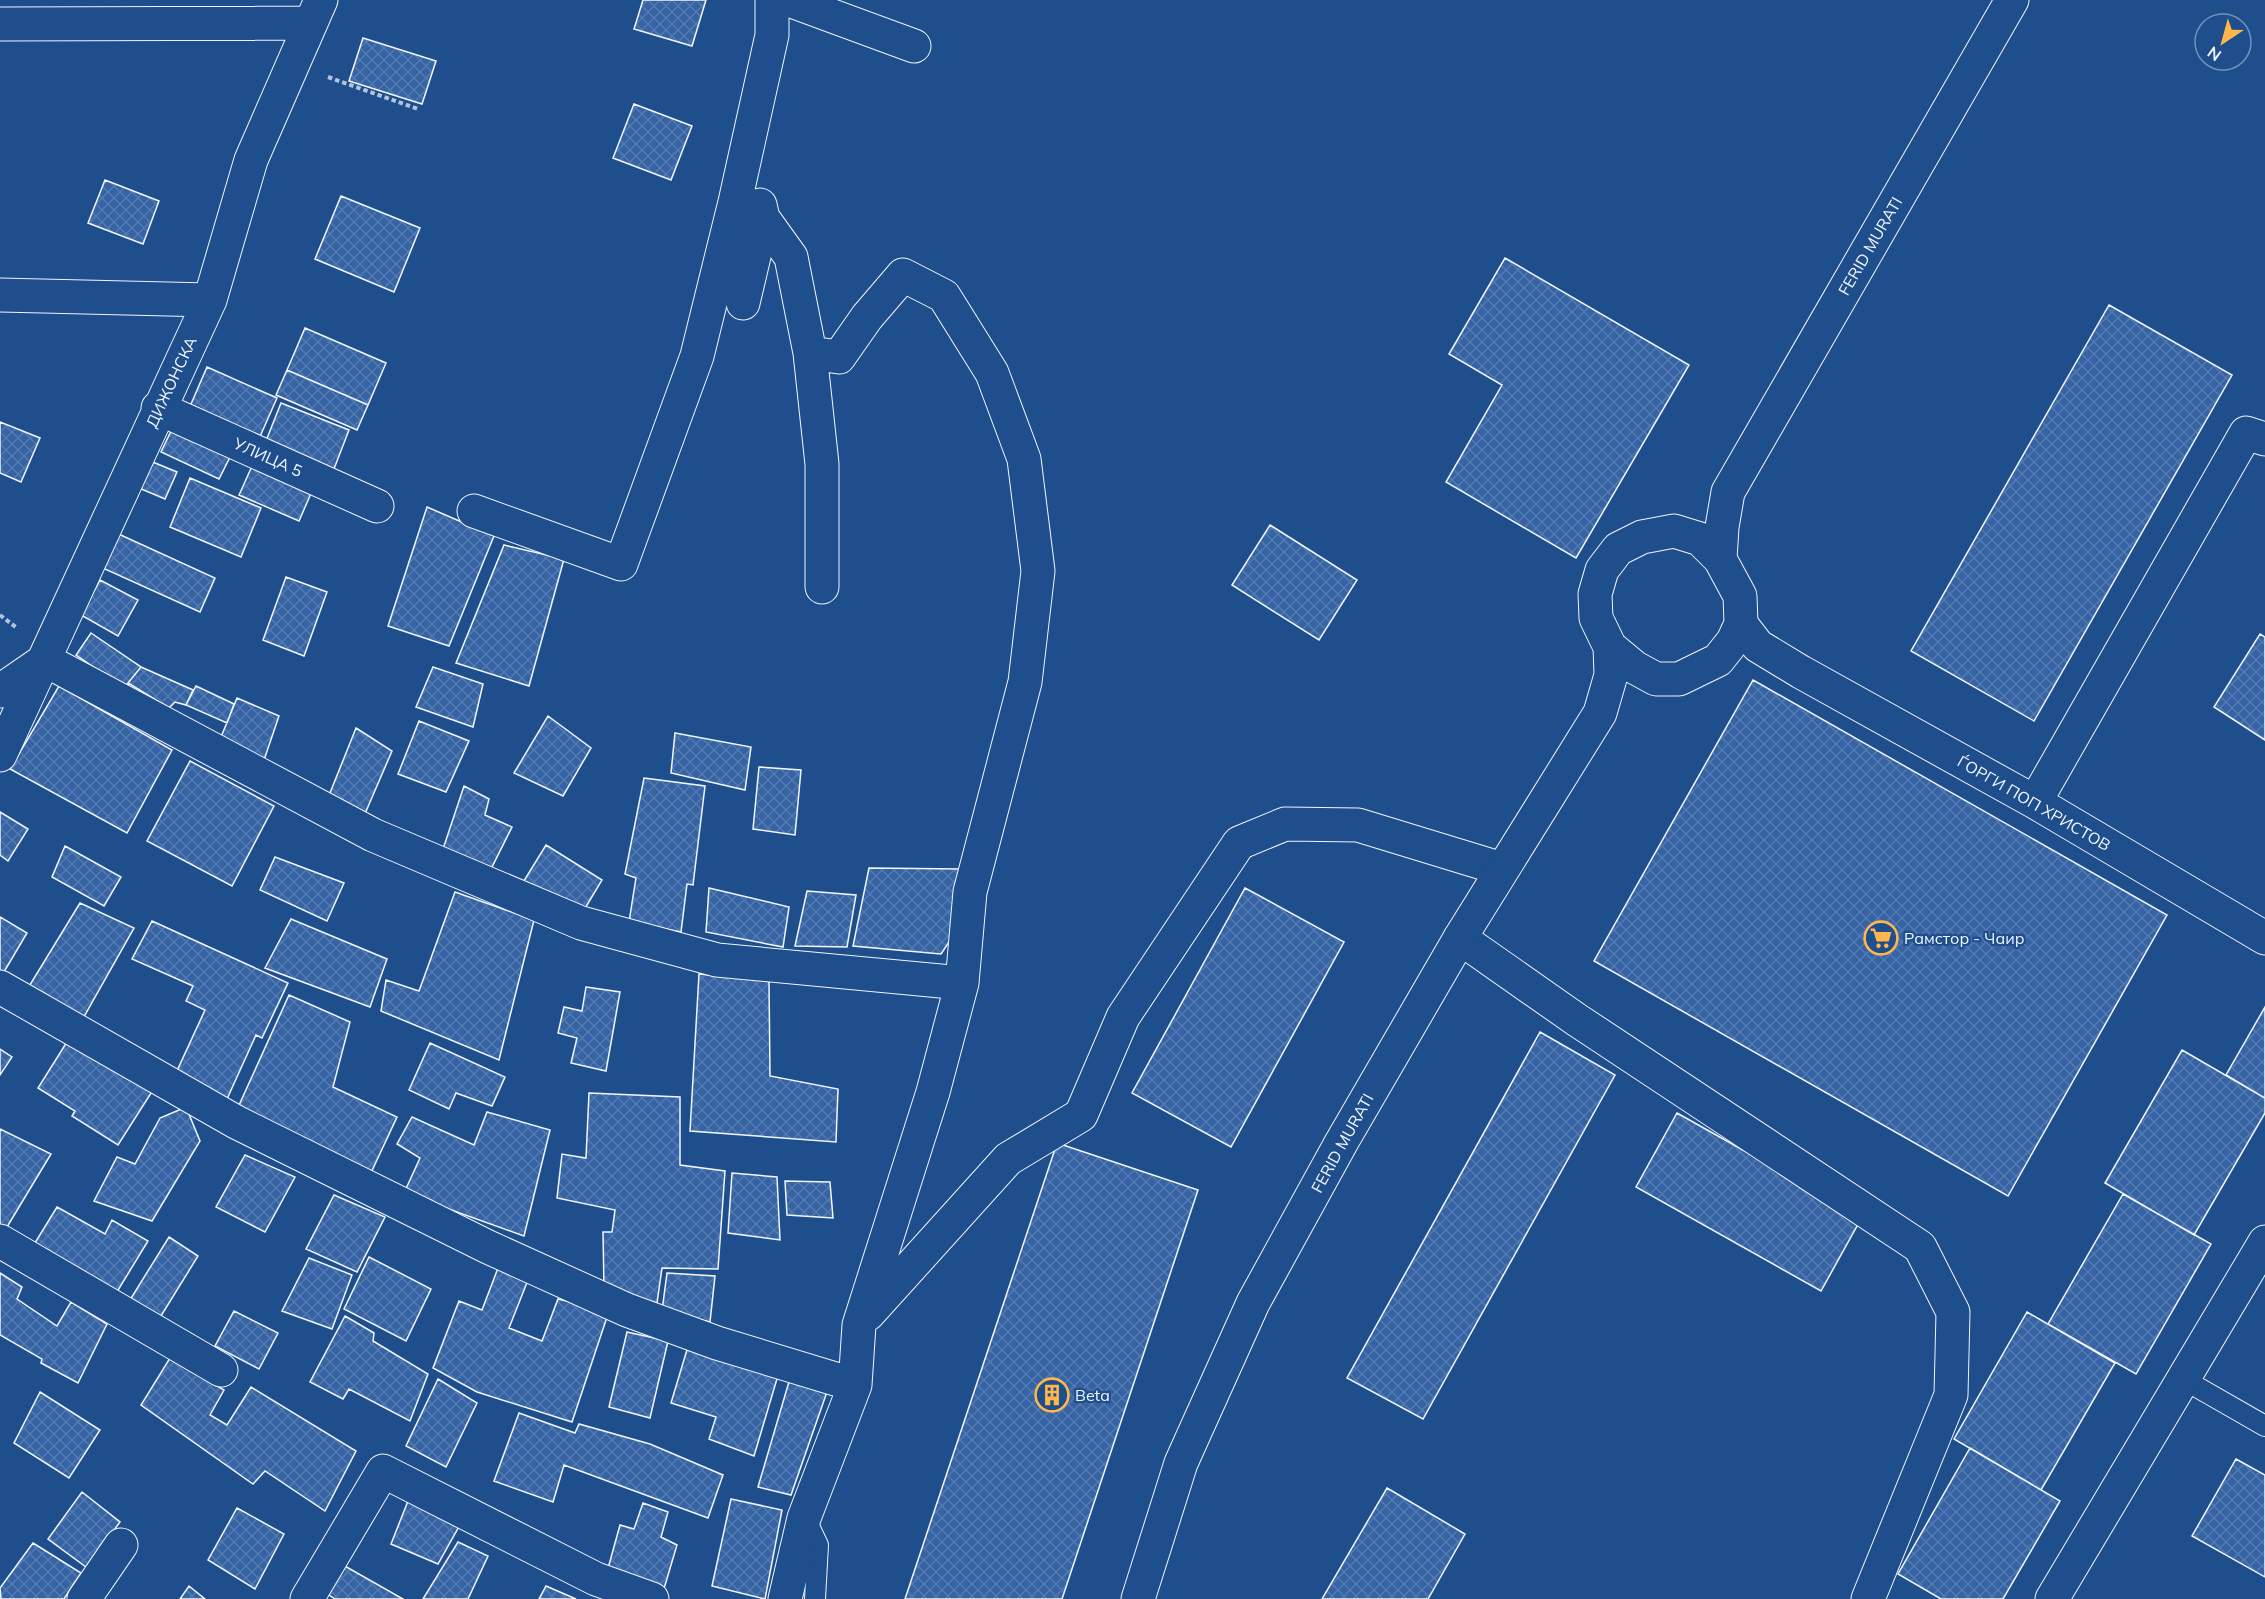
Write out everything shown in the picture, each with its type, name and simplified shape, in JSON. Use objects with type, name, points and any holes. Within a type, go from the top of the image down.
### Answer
[{"type":"street","points":[[474,512],[621,564],[697,356],[772,35],[772,0]]},
{"type":"street","points":[[789,0],[914,46]]},
{"type":"street","name":"FERID MURATI","points":[[1720,559],[1722,527],[1728,492],[2012,0]]},
{"type":"street","points":[[0,24],[315,12]]},
{"type":"street","name":"ДИЖОНСКА","points":[[0,754],[45,660],[158,408],[210,300],[251,160],[315,12]]},
{"type":"street","points":[[743,303],[763,218],[749,140]]},
{"type":"street","points":[[763,218],[791,257],[810,353],[822,464],[822,587]]},
{"type":"street","points":[[785,1599],[804,1518],[855,1385],[859,1325],[933,1092],[962,983],[970,892],[1025,682],[1038,571],[1024,459],[992,373],[944,296],[903,276],[867,317],[839,357],[810,353]]},
{"type":"street","points":[[0,295],[210,300]]},
{"type":"street","name":"УЛИЦА 5","points":[[158,408],[377,506]]},
{"type":"street","points":[[2035,802],[2246,434],[2265,438]]},
{"type":"street","name":"FERID MURATI","points":[[1674,531],[1701,514],[1728,492]]},
{"type":"street","points":[[1674,531],[1701,539],[1720,559],[1740,596],[1741,624],[1733,641],[1718,660],[1679,679],[1656,679],[1634,667],[1610,647],[1596,618],[1595,594],[1602,570],[1618,549],[1642,537],[1674,531]]},
{"type":"street","name":"ЃОРГИ ПОП ХРИСТОВ","points":[[1741,624],[1758,646],[1801,672],[2035,802],[2265,938]]},
{"type":"street","name":"FERID MURATI","points":[[1138,1599],[1181,1463],[1253,1303],[1341,1143],[1460,938],[1600,713],[1611,675],[1610,647]]},
{"type":"street","points":[[0,691],[45,660],[373,835],[581,923],[717,960],[962,983]]},
{"type":"street","name":"ЃОРГИ ПОП ХРИСТОВ","points":[[1718,660],[1755,662],[1801,672]]},
{"type":"street","name":"FERID MURATI","points":[[1600,713],[1633,685],[1656,679]]},
{"type":"street","points":[[859,1325],[1008,1159],[1081,1115],[1124,1017],[1239,843],[1285,824],[1358,825],[1502,869]]},
{"type":"street","points":[[1460,938],[1577,1020],[1920,1247],[1953,1312],[1951,1395],[1868,1599]]},
{"type":"street","points":[[0,987],[236,1122],[488,1247],[627,1310],[717,1343],[855,1385]]},
{"type":"street","points":[[0,1241],[221,1370]]},
{"type":"street","points":[[2052,1599],[2265,1242]]},
{"type":"street","points":[[307,1599],[383,1471],[596,1579],[652,1599]]},
{"type":"street","points":[[84,1599],[121,1545]]},
{"type":"lane","points":[[2183,1379],[2265,1426]]},
{"type":"lane","points":[[804,1518],[818,1545],[814,1599]]},
{"type":"path","points":[[292,65],[418,109]]},
{"type":"building","points":[[643,0],[706,0],[692,46],[634,29]]},
{"type":"building","points":[[363,38],[436,61],[422,104],[349,81]]},
{"type":"building","points":[[634,104],[692,126],[671,180],[613,158]]},
{"type":"building","points":[[105,180],[159,201],[143,244],[88,223]]},
{"type":"building","points":[[341,196],[420,228],[394,292],[315,259]]},
{"type":"building","points":[[1505,258],[1689,365],[1576,558],[1446,482],[1502,385],[1449,354]]},
{"type":"building","points":[[2109,305],[2232,375],[2034,721],[1911,651]]},
{"type":"building","points":[[305,328],[386,363],[368,405],[287,370]]},
{"type":"building","points":[[207,367],[277,398],[258,441],[188,411]]},
{"type":"building","points":[[287,370],[368,405],[357,430],[276,395]]},
{"type":"building","points":[[281,403],[349,430],[332,474],[264,446]]},
{"type":"building","points":[[176,421],[234,449],[219,479],[161,452]]},
{"type":"building","points":[[0,422],[40,438],[21,482],[0,473]]},
{"type":"building","points":[[257,455],[316,482],[299,521],[239,495]]},
{"type":"building","points":[[143,458],[177,472],[165,499],[132,485]]},
{"type":"building","points":[[190,478],[261,508],[241,557],[170,527]]},
{"type":"building","points":[[427,507],[494,536],[449,646],[388,626]]},
{"type":"building","points":[[1270,525],[1357,580],[1319,640],[1232,585]]},
{"type":"building","points":[[112,531],[215,578],[200,612],[96,565]]},
{"type":"building","points":[[504,545],[564,559],[529,686],[456,663]]},
{"type":"building","points":[[286,577],[327,592],[304,656],[263,640]]},
{"type":"building","points":[[100,580],[138,600],[118,636],[81,615]]},
{"type":"building","points":[[91,633],[141,667],[124,688],[76,655]]},
{"type":"building","points":[[2260,634],[2265,637],[2265,740],[2214,707]]},
{"type":"building","points":[[141,667],[193,690],[186,705],[175,702],[169,708],[128,683]]},
{"type":"building","points":[[433,667],[483,684],[473,727],[416,707]]},
{"type":"building","name":"Рамстор - Чаир","points":[[1753,680],[2167,915],[2008,1196],[1594,961]]},
{"type":"building","points":[[59,686],[172,750],[127,833],[10,769]]},
{"type":"building","points":[[196,686],[234,704],[227,723],[186,705]]},
{"type":"building","points":[[237,698],[279,716],[263,763],[219,742]]},
{"type":"building","points":[[548,716],[591,748],[563,796],[514,773]]},
{"type":"building","points":[[419,721],[469,741],[446,792],[398,774]]},
{"type":"building","points":[[356,728],[392,751],[364,816],[328,798]]},
{"type":"building","points":[[675,733],[751,747],[745,790],[671,773]]},
{"type":"building","points":[[190,761],[274,806],[232,886],[147,841]]},
{"type":"building","points":[[759,767],[801,770],[795,835],[753,829]]},
{"type":"building","points":[[644,778],[705,786],[693,885],[687,884],[681,932],[629,922],[636,878],[625,874]]},
{"type":"building","points":[[464,786],[489,799],[485,815],[512,827],[491,869],[443,849]]},
{"type":"building","points":[[0,812],[28,829],[8,861],[0,855]]},
{"type":"building","points":[[546,845],[602,880],[581,915],[522,884]]},
{"type":"building","points":[[65,846],[121,877],[104,906],[52,877]]},
{"type":"building","points":[[275,857],[344,883],[327,921],[260,890]]},
{"type":"building","points":[[869,868],[961,869],[953,936],[941,954],[853,946]]},
{"type":"building","points":[[709,888],[789,907],[783,947],[706,932]]},
{"type":"building","points":[[1245,888],[1344,942],[1231,1147],[1132,1093]]},
{"type":"building","points":[[807,891],[856,895],[847,947],[795,946]]},
{"type":"building","points":[[455,892],[534,920],[499,1060],[381,1011],[386,980],[419,991]]},
{"type":"building","points":[[80,903],[134,928],[81,1022],[28,988]]},
{"type":"building","points":[[0,917],[27,933],[1,977],[0,976]]},
{"type":"building","points":[[291,919],[387,959],[370,1007],[265,968]]},
{"type":"building","points":[[152,921],[288,983],[262,1038],[256,1035],[227,1099],[176,1073],[205,1010],[186,1001],[193,986],[132,959]]},
{"type":"building","points":[[699,974],[769,981],[770,1076],[838,1089],[836,1142],[690,1131]]},
{"type":"building","points":[[586,987],[620,992],[606,1071],[571,1063],[577,1038],[558,1033],[564,1007],[582,1011]]},
{"type":"building","points":[[289,995],[350,1022],[333,1087],[397,1117],[369,1177],[235,1114]]},
{"type":"building","points":[[2265,1007],[2265,1098],[2226,1075]]},
{"type":"building","points":[[1540,1032],[1615,1075],[1423,1419],[1347,1378]]},
{"type":"building","points":[[70,1037],[153,1090],[118,1145],[72,1116],[75,1111],[38,1088]]},
{"type":"building","points":[[430,1043],[505,1077],[492,1106],[456,1093],[449,1109],[409,1090]]},
{"type":"building","points":[[0,1049],[12,1057],[0,1075]]},
{"type":"building","points":[[2182,1050],[2265,1098],[2265,1113],[2194,1235],[2105,1183]]},
{"type":"building","points":[[589,1093],[680,1097],[680,1165],[725,1171],[718,1269],[662,1268],[657,1303],[604,1289],[603,1232],[612,1232],[615,1210],[557,1198],[562,1154],[586,1158]]},
{"type":"building","points":[[186,1107],[200,1141],[152,1221],[94,1201],[117,1157],[135,1164],[160,1118]]},
{"type":"building","points":[[487,1112],[550,1130],[524,1236],[404,1193],[420,1158],[397,1144],[412,1117],[474,1145]]},
{"type":"building","points":[[1677,1113],[1862,1217],[1821,1291],[1636,1187]]},
{"type":"building","points":[[0,1129],[51,1154],[4,1232],[0,1230]]},
{"type":"building","name":"Beta","points":[[1057,1143],[1198,1190],[1062,1599],[905,1599]]},
{"type":"building","points":[[245,1155],[295,1177],[265,1232],[216,1207]]},
{"type":"building","points":[[732,1173],[777,1177],[780,1240],[728,1233]]},
{"type":"building","points":[[785,1181],[830,1182],[833,1218],[787,1215]]},
{"type":"building","points":[[2123,1194],[2211,1244],[2136,1374],[2048,1324]]},
{"type":"building","points":[[334,1195],[385,1217],[357,1272],[306,1249]]},
{"type":"building","points":[[57,1207],[105,1234],[112,1220],[148,1241],[112,1300],[30,1251]]},
{"type":"building","points":[[169,1237],[198,1256],[156,1324],[125,1308]]},
{"type":"building","points":[[369,1257],[431,1289],[406,1341],[344,1309]]},
{"type":"building","points":[[309,1258],[352,1275],[332,1329],[282,1311]]},
{"type":"building","points":[[498,1268],[528,1280],[509,1328],[542,1341],[558,1299],[609,1311],[572,1422],[477,1392],[433,1368],[459,1301],[482,1310]]},
{"type":"building","points":[[0,1273],[22,1287],[17,1299],[57,1326],[71,1302],[107,1324],[78,1383],[41,1363],[42,1359],[0,1335]]},
{"type":"building","points":[[667,1273],[715,1276],[710,1322],[662,1311]]},
{"type":"building","points":[[234,1311],[278,1333],[259,1369],[215,1346]]},
{"type":"building","points":[[2027,1312],[2115,1363],[2041,1490],[1954,1439]]},
{"type":"building","points":[[345,1316],[374,1333],[373,1341],[428,1374],[410,1421],[349,1389],[343,1399],[310,1382]]},
{"type":"building","points":[[627,1332],[668,1341],[650,1418],[609,1407]]},
{"type":"building","points":[[689,1343],[779,1372],[754,1456],[709,1439],[716,1417],[671,1403]]},
{"type":"building","points":[[170,1358],[224,1390],[210,1415],[227,1425],[251,1387],[356,1451],[325,1511],[265,1471],[253,1484],[141,1405]]},
{"type":"building","points":[[791,1375],[828,1389],[791,1495],[758,1487]]},
{"type":"building","points":[[438,1379],[477,1403],[446,1467],[406,1446]]},
{"type":"building","points":[[40,1392],[100,1430],[69,1478],[14,1443]]},
{"type":"building","points":[[519,1413],[575,1433],[579,1424],[650,1444],[723,1475],[708,1518],[564,1465],[553,1502],[494,1481]]},
{"type":"building","points":[[1970,1448],[2060,1501],[2003,1599],[1941,1599],[1898,1574]]},
{"type":"building","points":[[2236,1459],[2265,1475],[2265,1577],[2192,1536]]},
{"type":"building","points":[[1387,1488],[1465,1534],[1428,1599],[1322,1599]]},
{"type":"building","points":[[82,1492],[120,1522],[86,1567],[48,1539]]},
{"type":"building","points":[[731,1499],[782,1510],[765,1599],[712,1586]]},
{"type":"building","points":[[408,1501],[461,1523],[438,1564],[391,1544]]},
{"type":"building","points":[[643,1503],[668,1512],[661,1537],[677,1545],[663,1592],[607,1572],[620,1525],[634,1529]]},
{"type":"building","points":[[237,1508],[284,1534],[255,1589],[208,1560]]},
{"type":"building","points":[[458,1542],[488,1556],[468,1599],[423,1599]]},
{"type":"building","points":[[33,1543],[81,1573],[64,1599],[1,1599],[0,1588]]},
{"type":"building","points":[[343,1565],[403,1599],[335,1599],[329,1595]]},
{"type":"building","points":[[189,1586],[205,1599],[180,1599]]},
{"type":"building","points":[[546,1586],[576,1599],[539,1599]]},
{"type":"place","name":"Рамстор - Чаир","points":[[1881,938]]},
{"type":"place","name":"Beta","points":[[1052,1395]]}]
